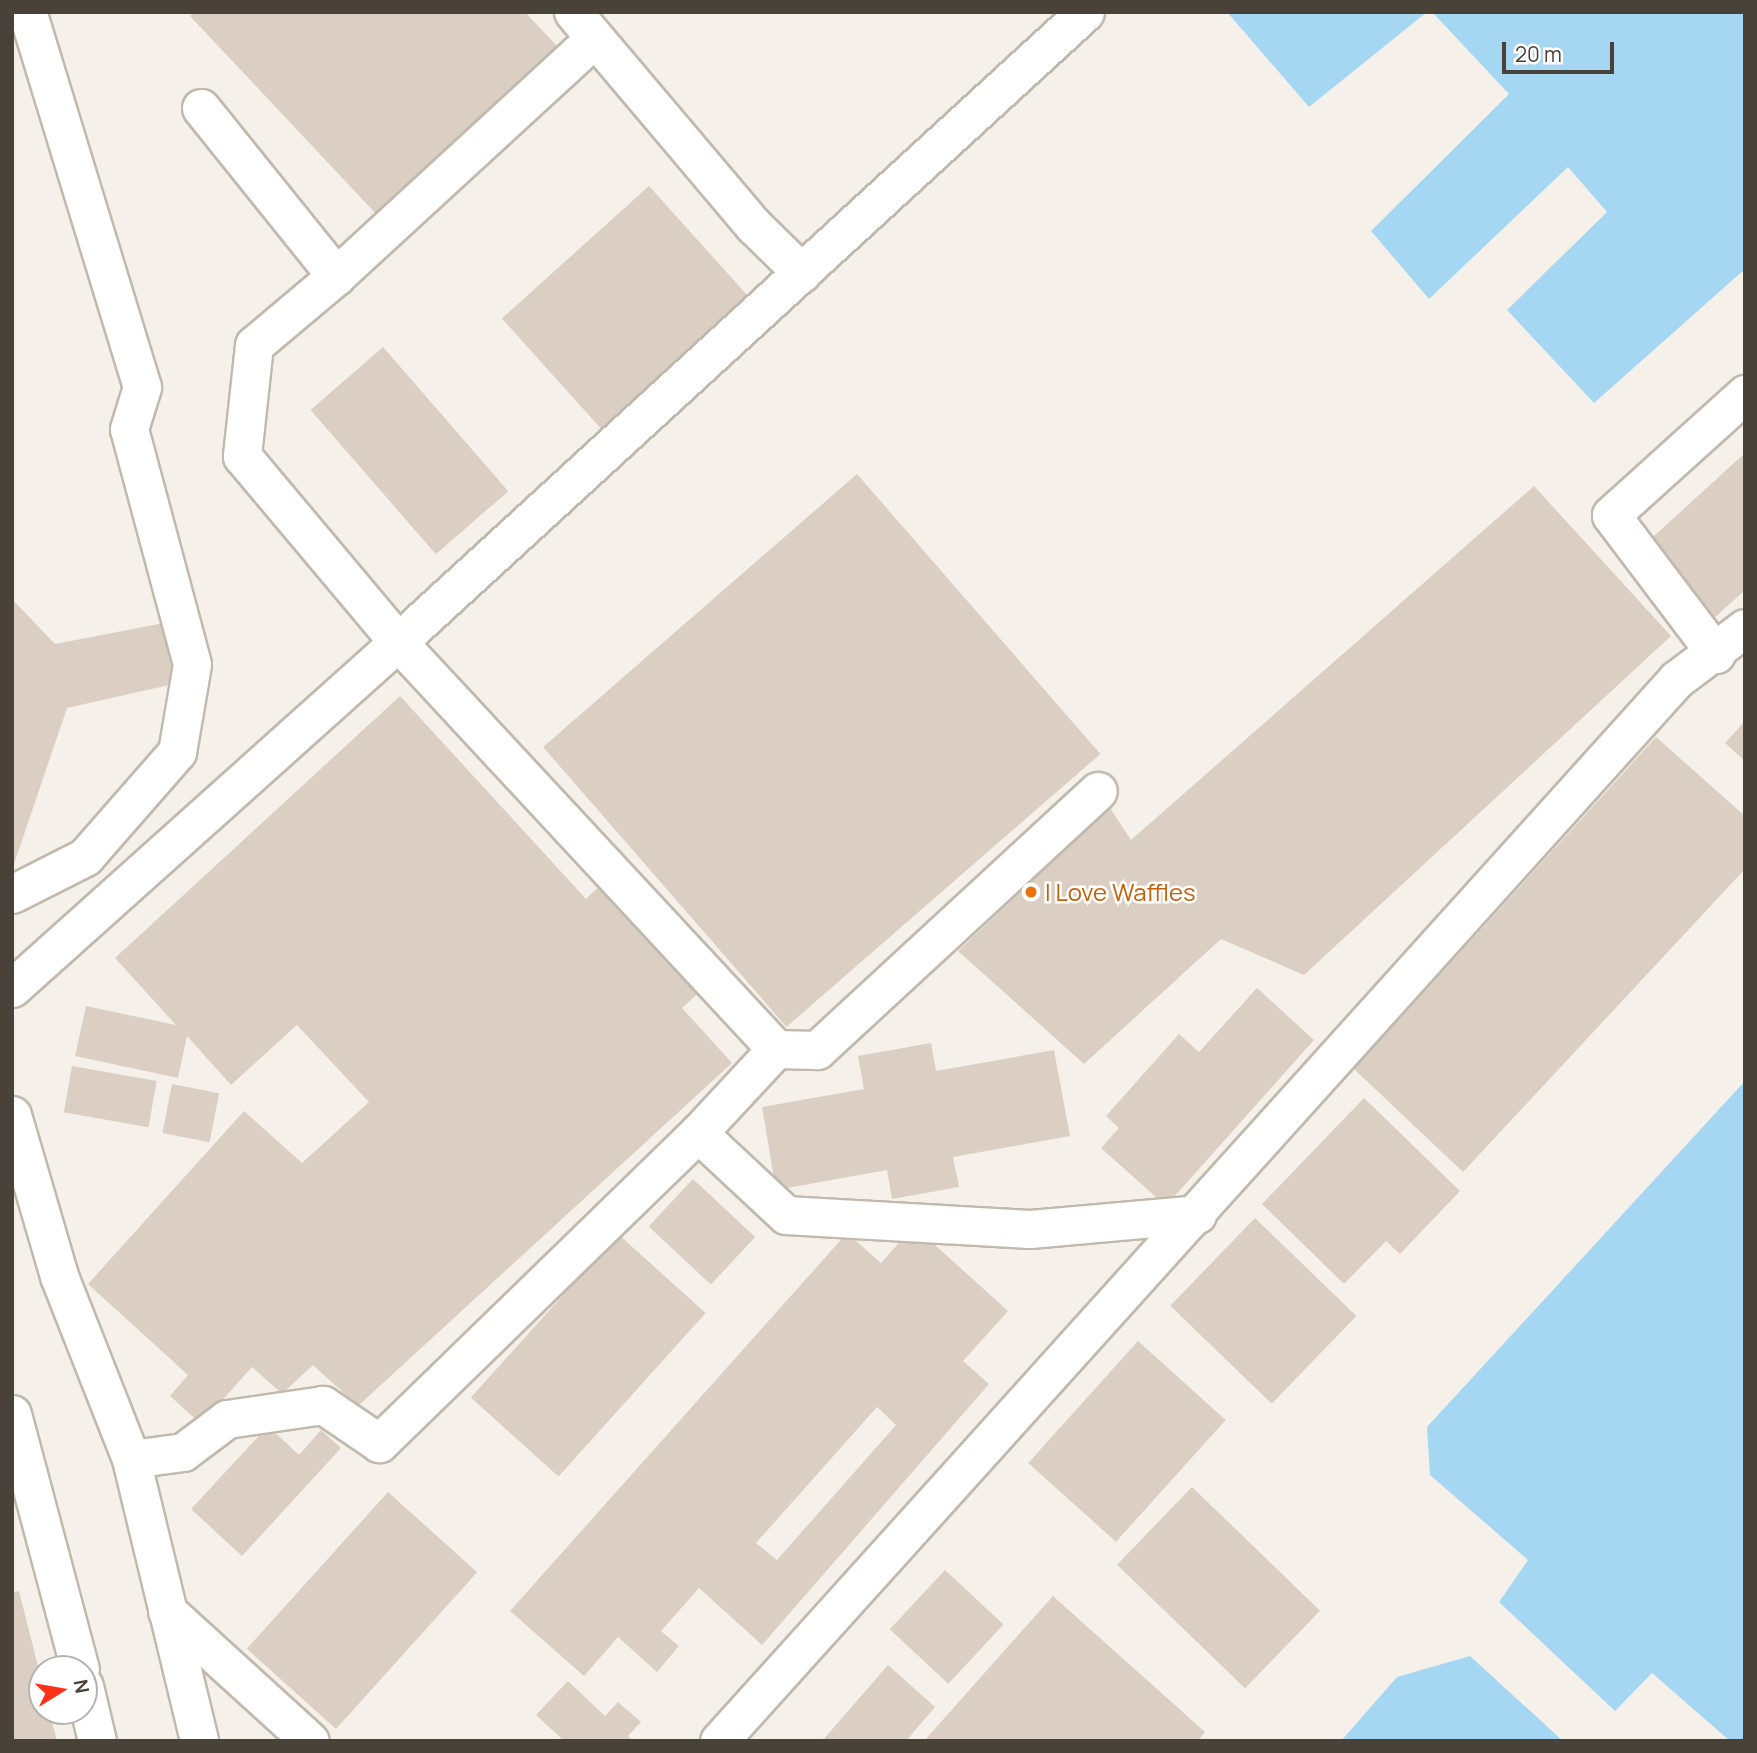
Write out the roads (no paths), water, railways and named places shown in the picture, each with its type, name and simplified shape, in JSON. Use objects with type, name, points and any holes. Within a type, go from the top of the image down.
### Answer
[{"type":"lane","points":[[12,894],[85,857],[177,752],[192,664],[128,429],[142,387],[27,12]]},
{"type":"lane","points":[[12,988],[398,642],[1085,12]]},
{"type":"lane","points":[[802,273],[754,226],[584,25],[336,276],[254,345],[242,456],[398,642],[776,1049],[817,1049],[1098,791]]},
{"type":"lane","points":[[201,108],[336,276]]},
{"type":"lane","points":[[1716,654],[1611,515],[1745,394]]},
{"type":"lane","points":[[719,1741],[1677,679],[1716,654],[1745,628]]},
{"type":"lane","points":[[131,1459],[183,1452],[227,1419],[323,1405],[379,1443],[698,1133],[776,1049]]},
{"type":"lane","points":[[12,1115],[59,1276],[131,1459],[199,1741]]},
{"type":"lane","points":[[698,1133],[786,1215],[1030,1228],[1197,1214]]},
{"type":"lane","points":[[12,1413],[76,1655]]},
{"type":"lane","points":[[167,1611],[310,1741]]},
{"type":"water","points":[[1227,12],[1427,12],[1309,107]]},
{"type":"water","points":[[1432,12],[1745,12],[1745,269],[1594,403],[1507,310],[1607,212],[1568,167],[1429,299],[1371,231],[1509,94]]},
{"type":"water","points":[[1745,1081],[1745,1741],[1730,1741],[1652,1673],[1615,1711],[1499,1602],[1528,1560],[1430,1475],[1427,1427]]},
{"type":"water","points":[[1470,1656],[1563,1741],[1341,1741],[1397,1677]]},
{"type":"place","name":"I Love Waffles","points":[[1031,892]]}]
